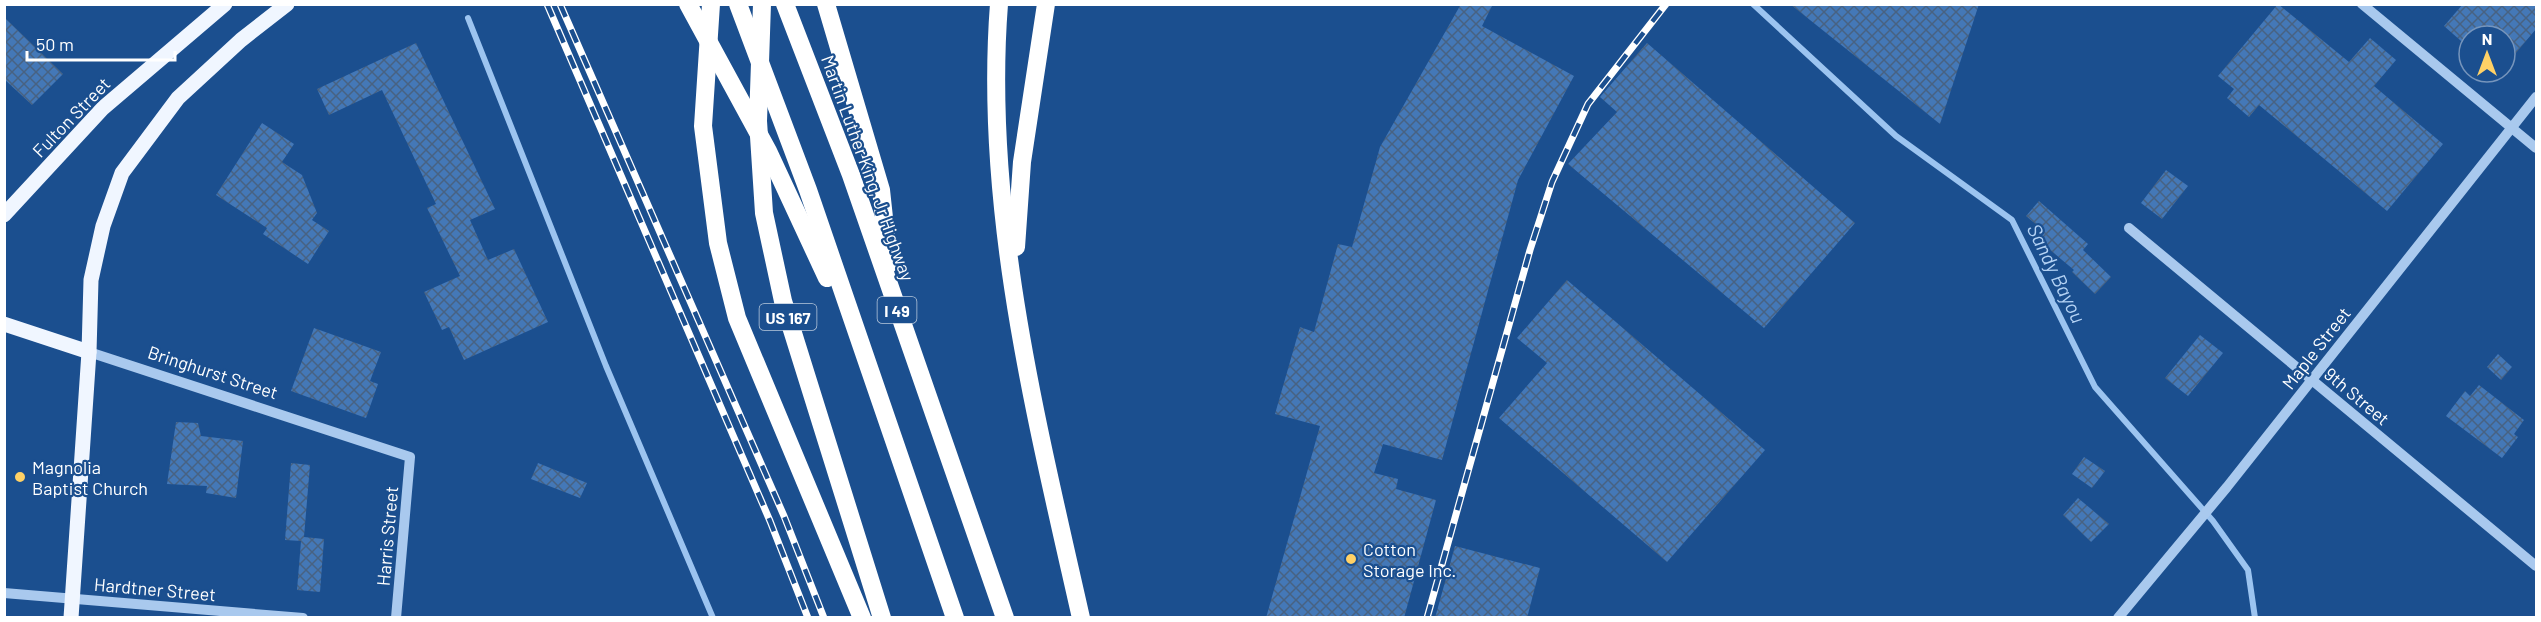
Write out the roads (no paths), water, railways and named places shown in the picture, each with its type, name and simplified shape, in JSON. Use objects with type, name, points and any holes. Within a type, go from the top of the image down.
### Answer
[{"type":"highway","points":[[687,4],[768,152],[868,366]]},
{"type":"highway","points":[[711,4],[703,126],[718,243],[737,318],[862,618]]},
{"type":"highway","name":"I 49","points":[[738,4],[808,190],[956,618]]},
{"type":"highway","name":"US 167","points":[[762,4],[759,122],[764,213],[783,301],[882,618]]},
{"type":"highway","name":"Martin Luther King, Jr Highway","points":[[785,4],[851,175],[1005,618]]},
{"type":"highway","points":[[826,4],[881,190],[892,298]]},
{"type":"highway","points":[[999,4],[995,61],[997,150],[1013,290],[1049,476],[1080,618]]},
{"type":"highway","points":[[1013,290],[1022,162],[1046,4]]},
{"type":"main road","name":"Fulton Street","points":[[4,215],[103,108],[225,4]]},
{"type":"main road","points":[[71,618],[89,352],[91,280],[103,226],[122,173],[178,98],[242,40],[287,4]]},
{"type":"main road","name":"Bringhurst Street","points":[[4,324],[89,352]]},
{"type":"street","points":[[2362,4],[2536,148]]},
{"type":"street","name":"Maple Street","points":[[2118,618],[2227,487],[2536,98]]},
{"type":"street","name":"9th Street","points":[[2129,228],[2536,566]]},
{"type":"street","name":"Bringhurst Street","points":[[89,352],[410,457]]},
{"type":"street","name":"Harris Street","points":[[396,618],[410,457]]},
{"type":"street","name":"Hardtner Street","points":[[4,592],[303,618]]},
{"type":"waterway","name":"Sandy Bayou","points":[[1753,4],[1896,136],[2012,220],[2095,387],[2213,521],[2248,570],[2255,618]]},
{"type":"waterway","points":[[468,18],[606,366],[713,618]]},
{"type":"railway","points":[[547,4],[770,521],[808,618]]},
{"type":"railway","points":[[560,4],[784,516],[824,618]]},
{"type":"railway","points":[[1427,618],[1530,250],[1552,182],[1588,104],[1666,4]]},
{"type":"place","name":"Magnolia Baptist Church","points":[[20,477]]},
{"type":"place","name":"Cotton Storage Inc.","points":[[1351,559]]}]
